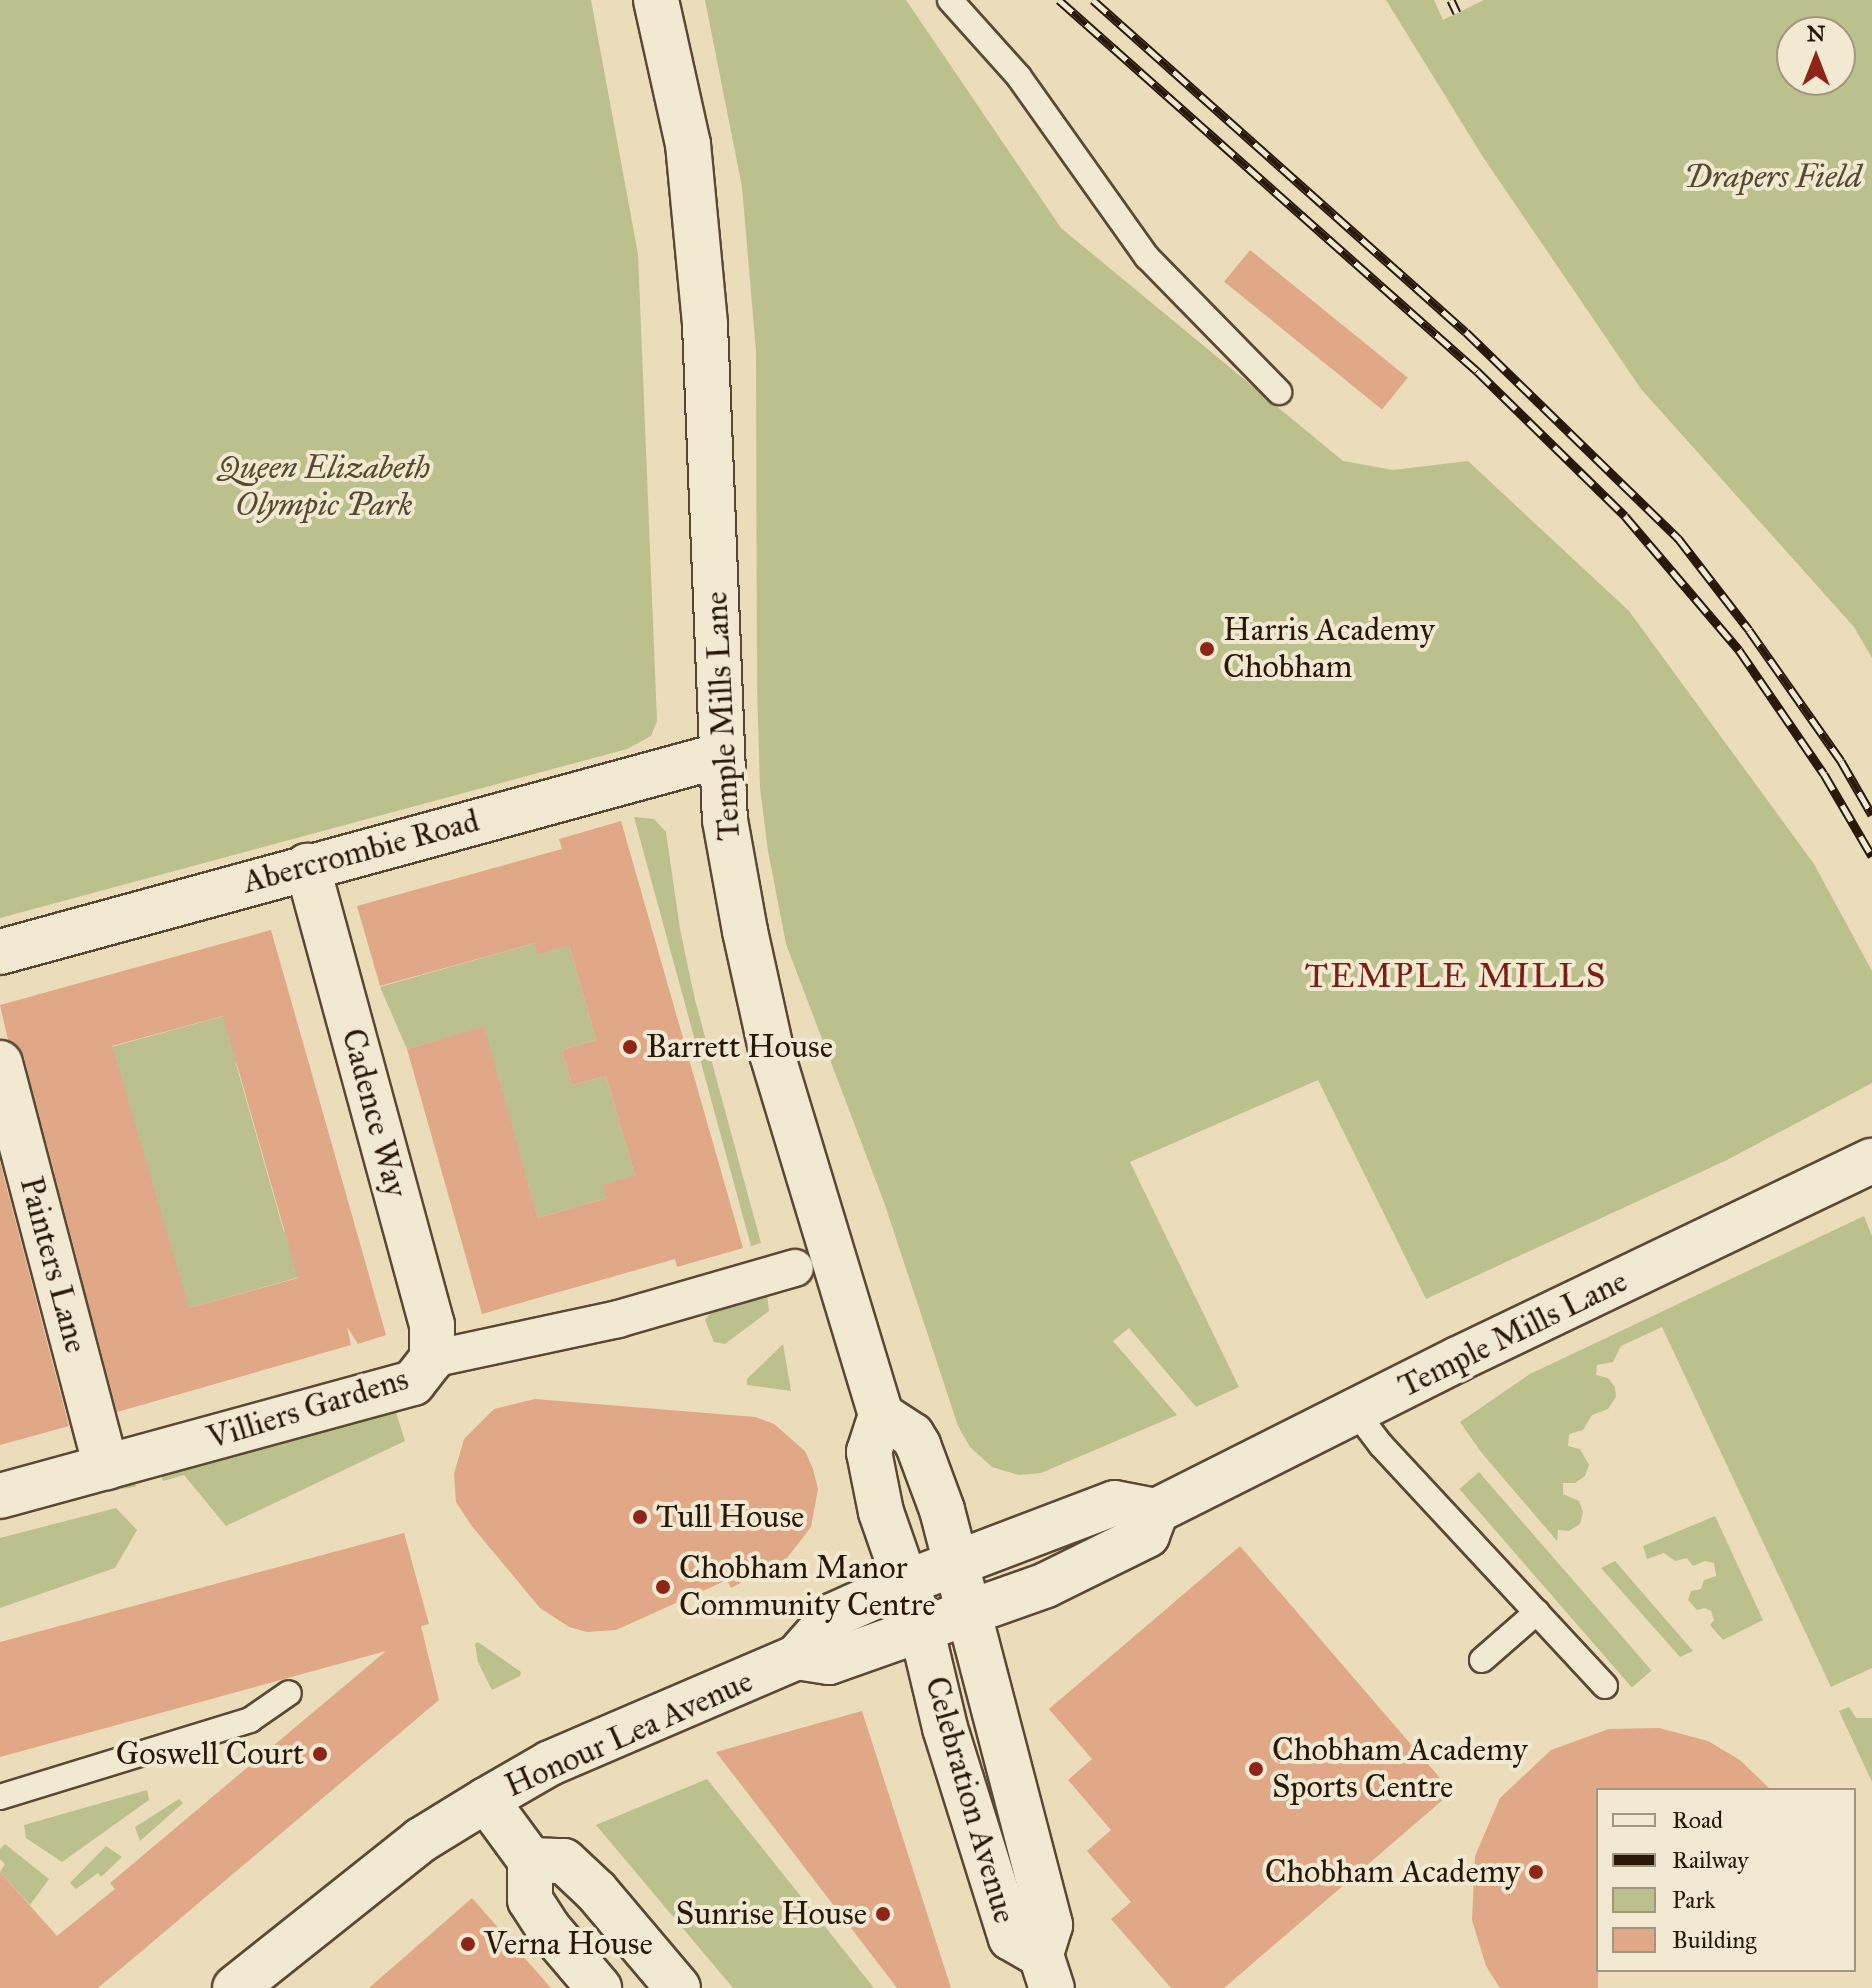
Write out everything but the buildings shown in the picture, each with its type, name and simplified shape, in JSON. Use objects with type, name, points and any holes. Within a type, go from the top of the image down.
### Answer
[{"type":"street","name":"Temple Mills Lane","points":[[656,0],[688,144],[705,325],[722,755],[730,856],[772,1054],[881,1415]]},
{"type":"street","name":"Abercrombie Road","points":[[0,952],[722,755]]},
{"type":"street","name":"Cadence Way","points":[[307,866],[432,1325],[432,1359]]},
{"type":"street","name":"Painters Lane","points":[[0,1063],[106,1467]]},
{"type":"street","name":"Temple Mills Lane","points":[[921,1627],[1046,1585],[1147,1535],[1156,1511],[1355,1411],[1872,1161]]},
{"type":"street","name":"Villiers Gardens","points":[[0,1496],[413,1383],[432,1359],[618,1319],[795,1268]]},
{"type":"street","points":[[921,1627],[881,1512],[869,1452],[881,1415],[912,1435],[918,1445],[937,1492],[969,1609]]},
{"type":"street","points":[[907,1582],[1115,1503],[1156,1511]]},
{"type":"street","name":"Honour Lea Avenue","points":[[235,1988],[421,1840],[486,1800],[550,1763],[797,1657],[834,1615],[907,1582]]},
{"type":"street","name":"Celebration Avenue","points":[[969,1609],[1050,1925],[1047,1971]]},
{"type":"street","name":"Honour Lea Avenue","points":[[797,1657],[829,1662],[921,1627]]},
{"type":"street","name":"Celebration Avenue","points":[[921,1627],[945,1728],[1011,1938],[1047,1971]]},
{"type":"street","points":[[486,1800],[530,1860],[530,1900],[548,1928],[599,1988]]},
{"type":"street","points":[[530,1860],[564,1861],[596,1891],[678,1988]]},
{"type":"lane","points":[[950,0],[1019,77],[1147,257],[1279,392]]},
{"type":"lane","points":[[1355,1411],[1381,1445],[1605,1686]]},
{"type":"lane","points":[[1482,1660],[1537,1612]]},
{"type":"lane","points":[[0,1797],[250,1720],[289,1693]]},
{"type":"green space","name":"Queen Elizabeth Olympic Park","points":[[0,0],[591,0],[638,254],[657,721],[651,736],[627,749],[0,918]]},
{"type":"green space","name":"Harris Academy Chobham","points":[[705,0],[906,0],[1061,228],[1343,461],[1393,470],[1468,461],[1629,611],[1814,864],[1872,971],[1872,1083],[1727,1160],[1426,1299],[1318,1080],[1130,1162],[1239,1387],[1196,1407],[1129,1328],[1113,1341],[1177,1415],[1041,1473],[1019,1475],[992,1467],[970,1447],[958,1426],[884,1202],[786,944],[768,851],[760,788],[757,686],[756,351],[742,187]]},
{"type":"green space","name":"Drapers Field","points":[[1386,0],[1434,0],[1443,20],[1484,0],[1872,0],[1872,658],[1854,627],[1641,389],[1483,157]]},
{"type":"green space","points":[[634,817],[654,819],[666,832],[680,929],[695,1000],[761,1243],[751,1246]]},
{"type":"green space","points":[[535,943],[569,945],[596,1040],[562,1050],[572,1085],[606,1076],[635,1176],[607,1198],[538,1218],[483,1028],[407,1049],[380,987]]},
{"type":"green space","points":[[238,1012],[236,1064],[284,1232],[350,1214],[364,1259],[86,1337],[72,1282],[87,1278],[128,1101],[33,1128],[17,1073]]},
{"type":"green space","points":[[1864,1216],[1872,1236],[1872,1668],[1831,1687],[1662,1327],[1621,1346],[1613,1362],[1597,1365],[1596,1375],[1608,1378],[1615,1387],[1616,1397],[1608,1409],[1592,1415],[1583,1430],[1569,1434],[1568,1446],[1580,1449],[1589,1465],[1585,1476],[1575,1483],[1563,1483],[1563,1494],[1579,1501],[1583,1512],[1580,1524],[1569,1531],[1558,1530],[1557,1541],[1481,1452],[1460,1422],[1530,1374]]},
{"type":"green space","points":[[767,1294],[769,1311],[725,1344],[714,1342],[705,1320],[713,1309]]},
{"type":"green space","points":[[783,1344],[791,1391],[747,1385],[747,1379]]},
{"type":"green space","points":[[393,1403],[405,1441],[226,1526],[184,1475],[163,1481],[158,1469]]},
{"type":"green space","points":[[1479,1472],[1652,1670],[1632,1688],[1459,1489]]},
{"type":"green space","points":[[134,1475],[136,1487],[0,1508],[0,1496]]},
{"type":"green space","points":[[116,1508],[137,1530],[115,1568],[0,1608],[0,1538]]},
{"type":"green space","points":[[1715,1516],[1763,1620],[1723,1640],[1710,1625],[1714,1620],[1711,1611],[1705,1608],[1697,1610],[1688,1600],[1691,1591],[1701,1589],[1704,1580],[1716,1576],[1714,1563],[1705,1561],[1693,1566],[1687,1558],[1675,1561],[1664,1553],[1647,1559],[1643,1546]]},
{"type":"green space","points":[[1615,1561],[1693,1651],[1680,1657],[1601,1568]]},
{"type":"green space","points":[[478,1642],[521,1672],[520,1676],[492,1690],[478,1662],[475,1644]]},
{"type":"green space","points":[[1849,1707],[1856,1718],[1872,1718],[1872,1782],[1839,1711]]},
{"type":"green space","points":[[707,1779],[874,1988],[733,1988],[596,1825]]},
{"type":"green space","points":[[147,1790],[149,1800],[62,1862],[26,1838],[24,1825]]},
{"type":"green space","points":[[179,1799],[183,1803],[140,1841],[135,1827]]},
{"type":"green space","points":[[5,1844],[49,1879],[30,1905],[0,1872],[5,1864],[0,1859],[0,1849]]},
{"type":"green space","points":[[106,1846],[122,1857],[101,1877],[98,1873],[76,1889],[70,1883]]},
{"type":"railway","points":[[1059,0],[1477,371],[1625,516],[1739,650],[1824,774],[1872,856]]},
{"type":"railway","points":[[1093,0],[1466,332],[1678,538],[1749,630],[1841,761],[1872,815]]},
{"type":"railway","points":[[1451,0],[1457,13]]},
{"type":"place","name":"Harris Academy Chobham","points":[[1207,649]]},
{"type":"place","name":"Barrett House","points":[[630,1047]]},
{"type":"place","name":"Tull House","points":[[640,1517]]},
{"type":"place","name":"Chobham Manor Community Centre","points":[[663,1587]]},
{"type":"place","name":"Goswell Court","points":[[320,1754]]},
{"type":"place","name":"Chobham Academy Sports Centre","points":[[1256,1769]]},
{"type":"place","name":"Chobham Academy","points":[[1536,1872]]},
{"type":"place","name":"Sunrise House","points":[[883,1914]]},
{"type":"place","name":"Verna House","points":[[468,1944]]},
{"type":"district","name":"TEMPLE MILLS","points":[[1456,976]]}]
